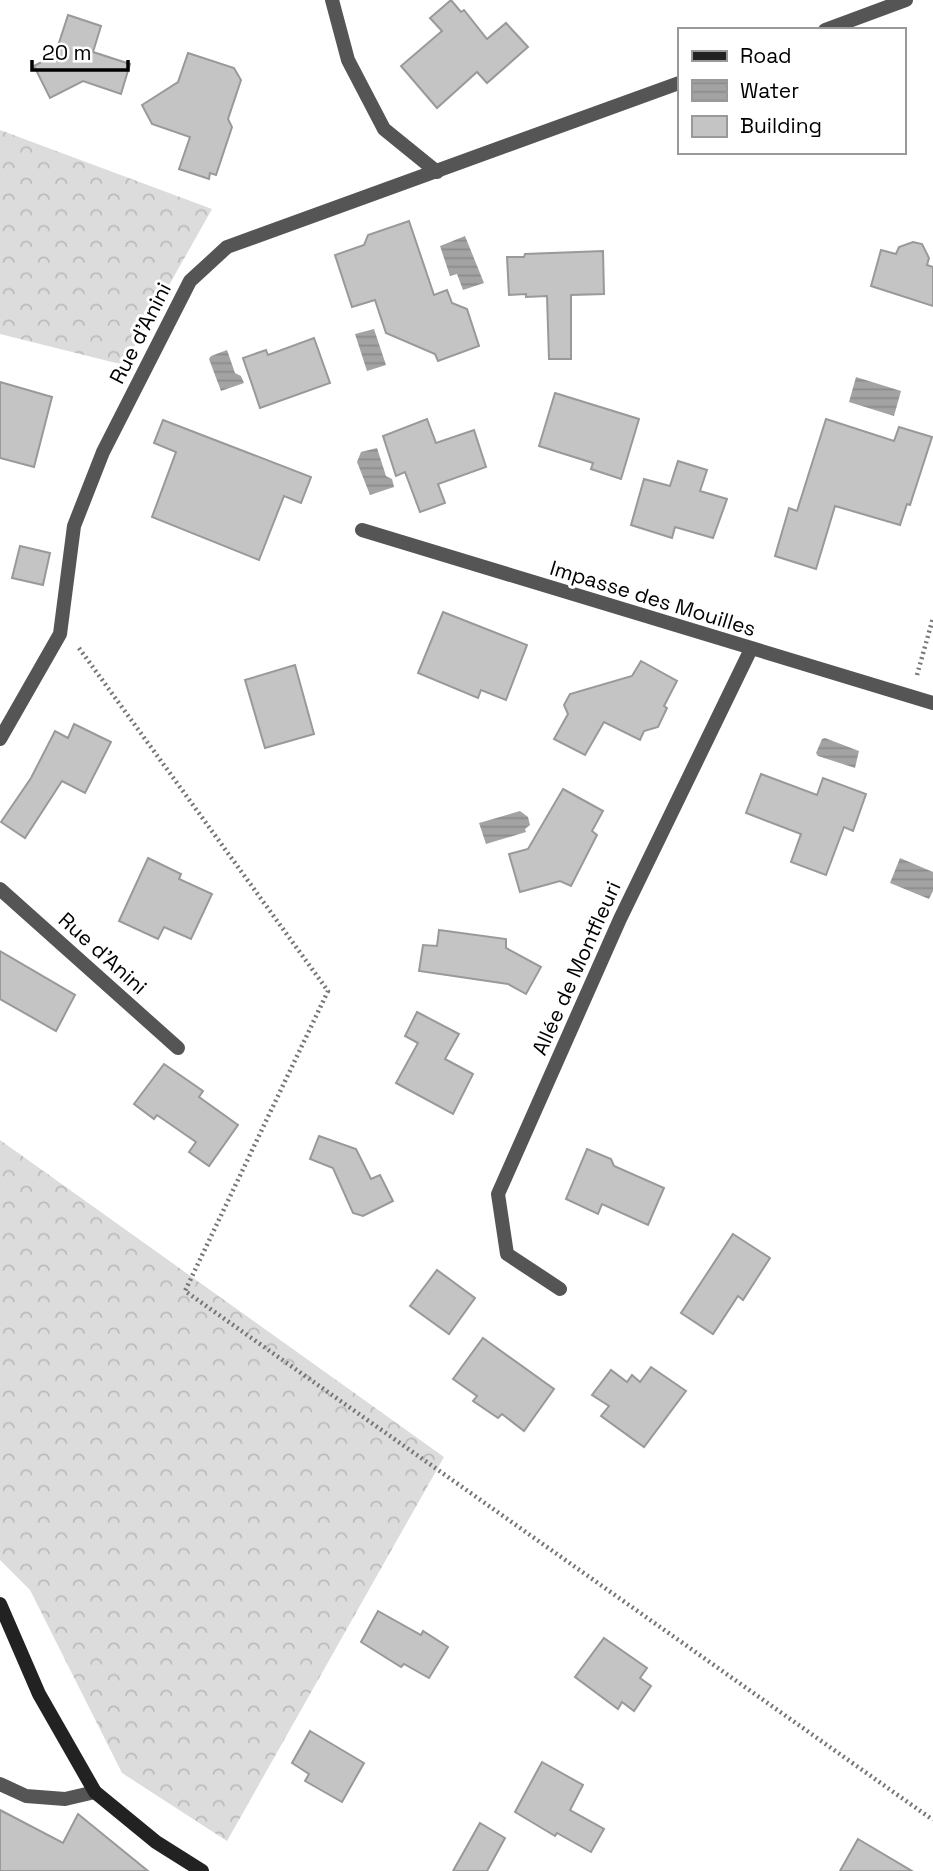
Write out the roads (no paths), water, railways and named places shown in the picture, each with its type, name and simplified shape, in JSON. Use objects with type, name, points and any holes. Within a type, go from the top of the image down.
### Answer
[{"type":"street","points":[[332,0],[348,60],[384,129],[437,172]]},
{"type":"street","points":[[830,28],[906,0]]},
{"type":"street","name":"Rue d'Anini","points":[[0,739],[60,634],[74,526],[103,452],[190,281],[227,247],[678,83]]},
{"type":"street","name":"Impasse des Mouilles","points":[[362,530],[933,703]]},
{"type":"street","name":"Allée de Montfleuri","points":[[559,1289],[507,1254],[498,1194],[620,919],[751,649]]},
{"type":"street","name":"Rue d'Anini","points":[[0,889],[178,1048]]},
{"type":"street","points":[[0,1604],[39,1694],[95,1792],[156,1842],[202,1871]]},
{"type":"street","points":[[0,1784],[26,1796],[65,1799],[95,1792]]},
{"type":"water","points":[[465,236],[484,283],[463,290],[457,274],[450,276],[440,246]]},
{"type":"water","points":[[374,329],[386,365],[367,371],[355,334]]},
{"type":"water","points":[[227,350],[235,373],[241,376],[244,383],[221,391],[209,359]]},
{"type":"water","points":[[856,377],[901,391],[894,416],[849,402]]},
{"type":"water","points":[[377,448],[386,476],[392,479],[394,487],[370,495],[357,462],[361,452]]},
{"type":"water","points":[[825,738],[859,751],[855,768],[818,756],[816,753]]},
{"type":"water","points":[[520,811],[528,817],[530,825],[525,829],[526,832],[486,844],[479,823]]},
{"type":"water","points":[[900,858],[933,872],[933,891],[929,899],[890,883]]}]
